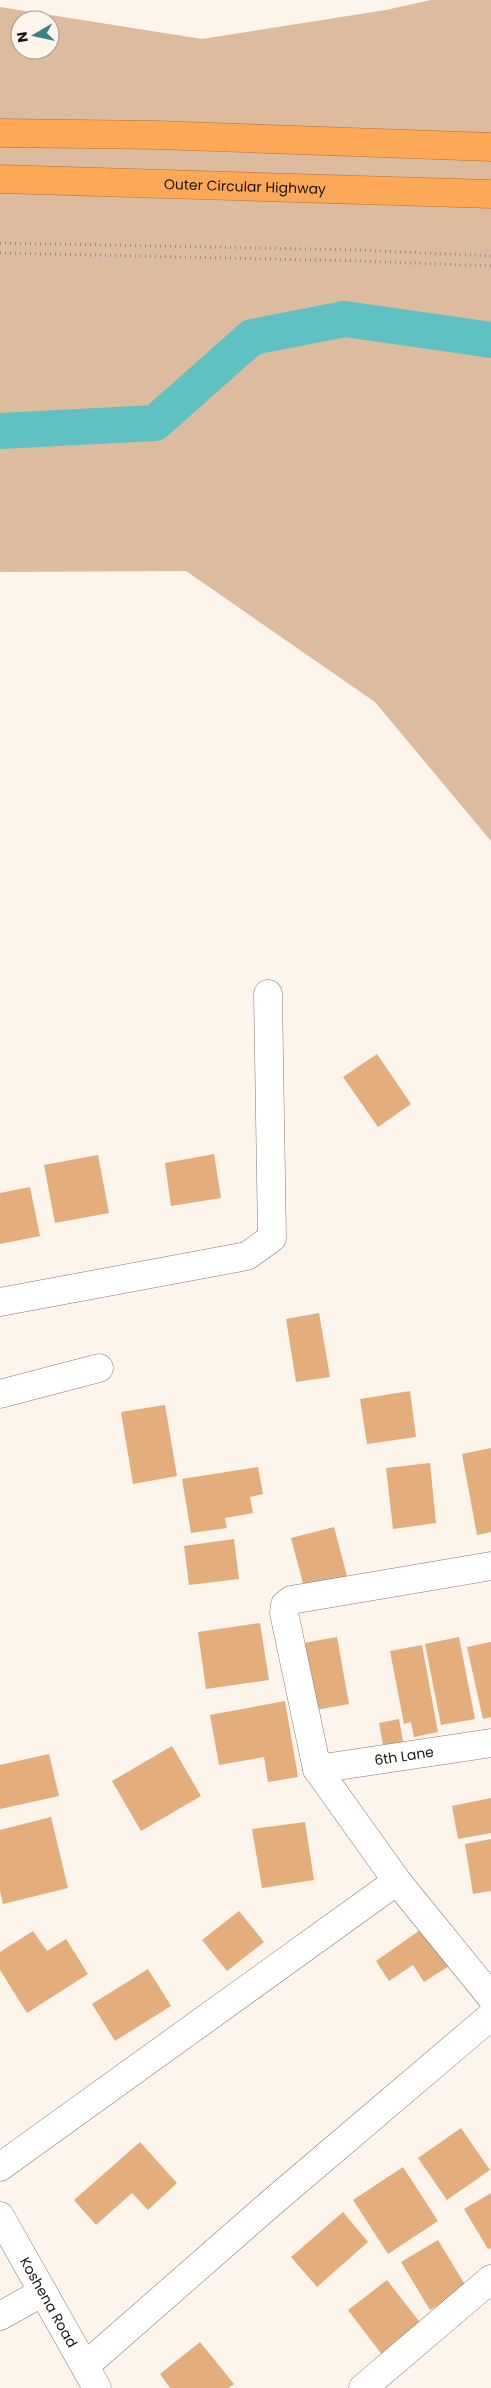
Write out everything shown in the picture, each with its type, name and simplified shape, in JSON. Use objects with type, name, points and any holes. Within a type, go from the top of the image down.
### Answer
[{"type":"highway","points":[[0,133],[158,135],[491,147]]},
{"type":"highway","name":"Outer Circular Highway","points":[[0,179],[491,194]]},
{"type":"street","points":[[0,1302],[247,1256],[272,1238],[268,994]]},
{"type":"street","points":[[0,1394],[100,1368]]},
{"type":"street","points":[[491,1566],[291,1600],[285,1605],[284,1613],[317,1770],[397,1880],[491,1997]]},
{"type":"street","name":"6th Lane","points":[[317,1770],[491,1743]]},
{"type":"street","points":[[0,2167],[397,1880]]},
{"type":"street","points":[[91,2377],[270,2204],[491,2016]]},
{"type":"street","name":"Koshena Road","points":[[0,2216],[91,2377]]},
{"type":"street","points":[[363,2388],[491,2279]]},
{"type":"street","points":[[0,2316],[43,2292]]},
{"type":"path","points":[[0,242],[361,250],[491,256]]},
{"type":"path","points":[[0,252],[491,266]]},
{"type":"shaded area","points":[[431,0],[491,0],[491,841],[375,702],[186,571],[0,572],[0,7],[19,10],[10,10],[10,60],[60,60],[60,17],[202,39],[386,10]]},
{"type":"building","points":[[377,1054],[411,1104],[378,1127],[343,1077]]},
{"type":"building","points":[[214,1154],[221,1198],[171,1206],[165,1163]]},
{"type":"building","points":[[98,1155],[109,1213],[55,1223],[44,1165]]},
{"type":"building","points":[[30,1187],[40,1236],[0,1244],[0,1193]]},
{"type":"building","points":[[319,1313],[330,1377],[296,1382],[286,1319]]},
{"type":"building","points":[[410,1391],[416,1437],[367,1444],[360,1399]]},
{"type":"building","points":[[165,1405],[177,1476],[133,1484],[121,1412]]},
{"type":"building","points":[[491,1448],[491,1532],[477,1535],[462,1454]]},
{"type":"building","points":[[430,1463],[436,1523],[393,1529],[386,1468]]},
{"type":"building","points":[[258,1467],[263,1494],[250,1497],[253,1513],[225,1518],[227,1528],[191,1533],[182,1479]]},
{"type":"building","points":[[334,1527],[347,1576],[304,1587],[291,1538]]},
{"type":"building","points":[[234,1539],[239,1579],[189,1585],[184,1546]]},
{"type":"building","points":[[260,1623],[269,1680],[206,1689],[198,1632]]},
{"type":"building","points":[[337,1637],[349,1704],[310,1711],[298,1644]]},
{"type":"building","points":[[459,1637],[475,1719],[441,1725],[425,1644]]},
{"type":"building","points":[[491,1642],[491,1717],[483,1719],[467,1647]]},
{"type":"building","points":[[422,1645],[438,1732],[414,1737],[411,1722],[404,1724],[390,1651]]},
{"type":"building","points":[[285,1701],[298,1777],[268,1782],[264,1757],[219,1765],[210,1715]]},
{"type":"building","points":[[399,1719],[404,1747],[384,1750],[379,1723]]},
{"type":"building","points":[[172,1746],[201,1796],[141,1831],[112,1781]]},
{"type":"building","points":[[49,1754],[59,1796],[0,1809],[0,1765]]},
{"type":"building","points":[[491,1798],[491,1833],[458,1839],[452,1806]]},
{"type":"building","points":[[51,1817],[68,1888],[3,1904],[0,1891],[0,1830]]},
{"type":"building","points":[[305,1822],[314,1880],[262,1888],[252,1829]]},
{"type":"building","points":[[491,1839],[491,1891],[473,1894],[465,1844]]},
{"type":"building","points":[[239,1911],[264,1942],[227,1971],[202,1940]]},
{"type":"building","points":[[423,1928],[449,1966],[424,1982],[413,1965],[389,1981],[376,1961]]},
{"type":"building","points":[[33,1931],[47,1951],[66,1939],[88,1974],[27,2013],[0,1970],[0,1952]]},
{"type":"building","points":[[148,1969],[171,2006],[115,2041],[92,2004]]},
{"type":"building","points":[[461,2128],[490,2170],[447,2200],[418,2158]]},
{"type":"building","points":[[140,2142],[177,2183],[148,2210],[132,2193],[96,2225],[74,2200]]},
{"type":"building","points":[[403,2167],[438,2221],[388,2254],[353,2200]]},
{"type":"building","points":[[491,2193],[491,2248],[488,2249],[464,2209]]},
{"type":"building","points":[[343,2212],[368,2242],[317,2287],[291,2257]]},
{"type":"building","points":[[438,2240],[467,2288],[430,2310],[401,2262]]},
{"type":"building","points":[[387,2280],[422,2325],[383,2356],[348,2310]]},
{"type":"building","points":[[200,2342],[234,2384],[228,2388],[170,2388],[160,2374]]},
{"type":"waterway","points":[[0,431],[155,423],[252,337],[345,319],[491,340]]}]
